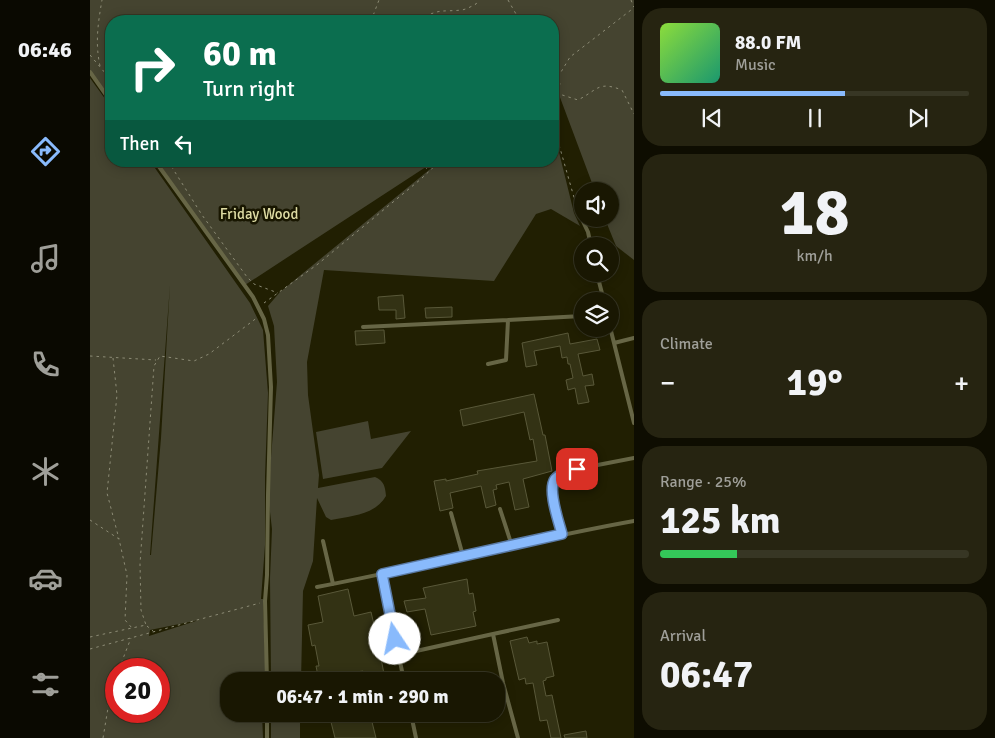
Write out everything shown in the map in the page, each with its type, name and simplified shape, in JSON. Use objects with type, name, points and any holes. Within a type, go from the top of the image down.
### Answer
[{"type":"lane","points":[[90,72],[105,93]]},
{"type":"lane","points":[[159,167],[258,306],[268,335],[271,387],[266,601],[267,672]]},
{"type":"lane","points":[[363,327],[574,316]]},
{"type":"lane","points":[[488,364],[506,360],[508,320]]},
{"type":"lane","points":[[613,337],[634,423]]},
{"type":"lane","points":[[614,343],[634,338]]},
{"type":"lane","points":[[562,534],[552,491],[555,480],[562,474],[577,469],[634,458]]},
{"type":"lane","points":[[500,509],[512,546]]},
{"type":"lane","points":[[451,513],[463,556]]},
{"type":"lane","points":[[318,587],[562,534],[634,521]]},
{"type":"lane","points":[[323,541],[333,584]]},
{"type":"lane","points":[[382,574],[402,672]]},
{"type":"lane","points":[[398,655],[558,620]]},
{"type":"lane","points":[[493,634],[503,683],[518,738]]},
{"type":"lane","points":[[267,722],[267,738]]},
{"type":"lane","points":[[413,722],[416,738]]},
{"type":"path","points":[[100,66],[97,52],[97,33],[102,0]]},
{"type":"path","points":[[373,15],[379,0]]},
{"type":"path","points":[[428,15],[447,10],[464,10],[476,4],[478,0]]},
{"type":"path","points":[[508,0],[517,15]]},
{"type":"path","points":[[559,75],[570,57],[631,10],[634,6],[631,0]]},
{"type":"path","points":[[90,55],[105,72]]},
{"type":"path","points":[[559,94],[578,100],[603,85],[611,86],[622,90],[634,114]]},
{"type":"path","points":[[559,144],[574,196]]},
{"type":"path","points":[[171,167],[202,215],[244,273],[254,284],[279,293]]},
{"type":"path","points":[[426,167],[429,172]]},
{"type":"path","points":[[258,306],[318,264],[434,167]]},
{"type":"path","points":[[239,277],[244,273]]},
{"type":"path","points":[[153,632],[146,625],[141,610],[140,564],[154,366],[160,356],[194,360],[209,354],[258,316]]},
{"type":"path","points":[[90,356],[157,360]]},
{"type":"path","points":[[113,358],[117,395],[107,493],[127,575],[125,620],[132,628]]},
{"type":"path","points":[[90,520],[118,539]]},
{"type":"path","points":[[90,649],[266,601]]},
{"type":"path","points":[[90,637],[146,625]]},
{"type":"path","points":[[123,658],[131,638]]},
{"type":"path","points":[[104,738],[106,723]]},
{"type":"green space","points":[[90,0],[634,0],[634,260],[619,248],[619,237],[612,237],[608,227],[619,227],[619,182],[592,182],[559,95],[559,15],[105,15],[105,93],[90,72]]},
{"type":"green space","points":[[90,78],[105,99],[105,167],[154,167],[250,303],[263,330],[268,393],[265,545],[261,599],[263,599],[266,672],[220,672],[220,722],[262,722],[263,738],[90,738]],"holes":[[[170,285],[161,438],[150,555]],[[199,620],[149,636],[150,630]]]},
{"type":"green space","points":[[559,152],[574,213],[574,222],[551,209],[536,214],[494,281],[324,270],[307,362],[308,395],[319,475],[318,488],[375,477],[384,484],[386,496],[376,507],[369,511],[331,520],[326,517],[317,498],[313,561],[303,591],[301,672],[271,672],[270,578],[272,529],[268,495],[277,382],[274,326],[268,306],[280,292],[433,167],[559,167]]},
{"type":"green space","name":"Friday Wood","points":[[159,167],[426,167],[245,285]]},
{"type":"green space","points":[[368,421],[371,439],[411,431],[382,468],[323,479],[316,432]]},
{"type":"green space","points":[[271,722],[300,722],[300,738],[271,738]]},
{"type":"building","points":[[403,295],[405,318],[396,319],[396,310],[379,310],[378,297]]},
{"type":"building","points":[[452,307],[452,317],[426,318],[425,308]]},
{"type":"building","points":[[384,330],[385,343],[356,345],[355,331]]},
{"type":"building","points":[[568,333],[570,344],[597,339],[600,350],[578,354],[583,376],[592,374],[594,385],[585,386],[589,402],[578,404],[575,388],[568,390],[566,380],[573,378],[567,357],[562,358],[560,346],[534,351],[537,365],[526,367],[522,343]]},
{"type":"building","points":[[534,394],[552,471],[523,479],[529,507],[515,510],[509,482],[496,485],[497,489],[493,490],[496,505],[486,508],[481,486],[450,493],[453,508],[440,511],[434,481],[446,479],[446,481],[478,474],[477,471],[537,461],[533,439],[530,440],[524,412],[463,426],[460,410]]},
{"type":"building","points":[[467,579],[469,594],[473,593],[476,611],[473,612],[476,626],[431,635],[425,609],[407,612],[404,601],[426,598],[423,588]]},
{"type":"building","points":[[348,589],[354,616],[371,612],[376,633],[373,633],[377,654],[380,653],[384,672],[317,672],[316,666],[319,666],[315,645],[312,646],[308,625],[323,622],[318,596]]},
{"type":"building","points":[[527,637],[529,643],[537,641],[537,644],[547,642],[554,676],[543,681],[546,696],[552,695],[561,738],[551,738],[547,720],[540,721],[533,683],[526,684],[525,678],[519,680],[510,641]]},
{"type":"building","points":[[331,722],[372,722],[376,738],[335,738]]},
{"type":"building","points":[[586,731],[587,738],[565,738],[564,735]]},
{"type":"route","points":[[395,639],[382,574],[562,534],[552,491],[555,480],[562,474],[577,469]]}]
